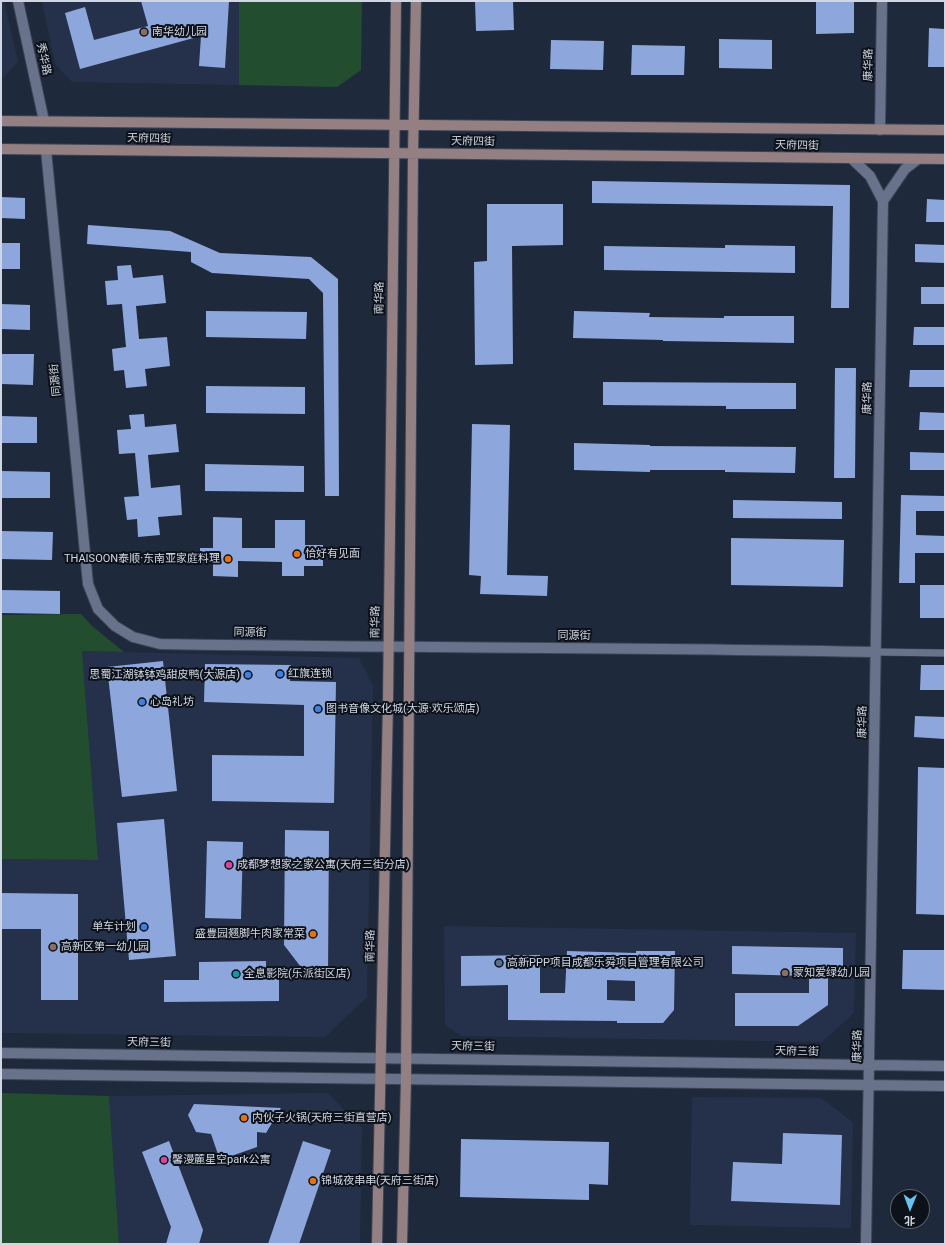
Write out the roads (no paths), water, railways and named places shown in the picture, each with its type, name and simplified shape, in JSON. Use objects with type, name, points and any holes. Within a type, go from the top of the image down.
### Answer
[{"type":"main road","name":"南华路","points":[[377,1244],[388,648],[396,1]]},
{"type":"main road","points":[[402,1244],[406,1079],[413,154],[416,1]]},
{"type":"main road","name":"天府四街","points":[[1,121],[945,130]]},
{"type":"main road","name":"天府四街","points":[[1,149],[945,159]]},
{"type":"street","name":"秀华路","points":[[18,1],[44,121]]},
{"type":"street","name":"康华路","points":[[880,130],[882,1]]},
{"type":"street","name":"同源街","points":[[46,150],[88,584],[98,609],[115,626],[133,638],[160,644],[388,648],[718,649],[876,652]]},
{"type":"street","points":[[851,158],[870,176],[883,201],[905,169],[918,159]]},
{"type":"street","name":"康华路","points":[[866,1244],[883,201]]},
{"type":"street","points":[[876,652],[945,653]]},
{"type":"street","name":"天府三街","points":[[1,1053],[945,1066]]},
{"type":"street","points":[[1,1074],[945,1086]]},
{"type":"place","name":"南华幼儿园","points":[[144,32]]},
{"type":"place","name":"恰好有见面","points":[[297,554]]},
{"type":"place","name":"THAISOON泰顺·东南亚家庭料理","points":[[228,559]]},
{"type":"place","name":"红旗连锁","points":[[280,674]]},
{"type":"place","name":"思蜀江湖钵钵鸡甜皮鸭(大源店)","points":[[248,675]]},
{"type":"place","name":"心岛礼坊","points":[[142,702]]},
{"type":"place","name":"图书音像文化城(大源·欢乐颂店)","points":[[318,709]]},
{"type":"place","name":"成都梦想家之家公寓(天府三街分店)","points":[[229,865]]},
{"type":"place","name":"单车计划","points":[[144,927]]},
{"type":"place","name":"盛豊园翘脚牛肉家常菜","points":[[313,934]]},
{"type":"place","name":"高新区第一幼儿园","points":[[53,947]]},
{"type":"place","name":"高新PPP项目成都乐舜项目管理有限公司","points":[[499,963]]},
{"type":"place","name":"蒙知爱绿幼儿园","points":[[785,973]]},
{"type":"place","name":"全息影院(乐派街区店)","points":[[236,974]]},
{"type":"place","name":"内伙子火锅(天府三街直营店)","points":[[244,1118]]},
{"type":"place","name":"馨漫麓星空park公寓","points":[[164,1160]]},
{"type":"place","name":"锦城夜串串(天府三街店)","points":[[313,1181]]}]
